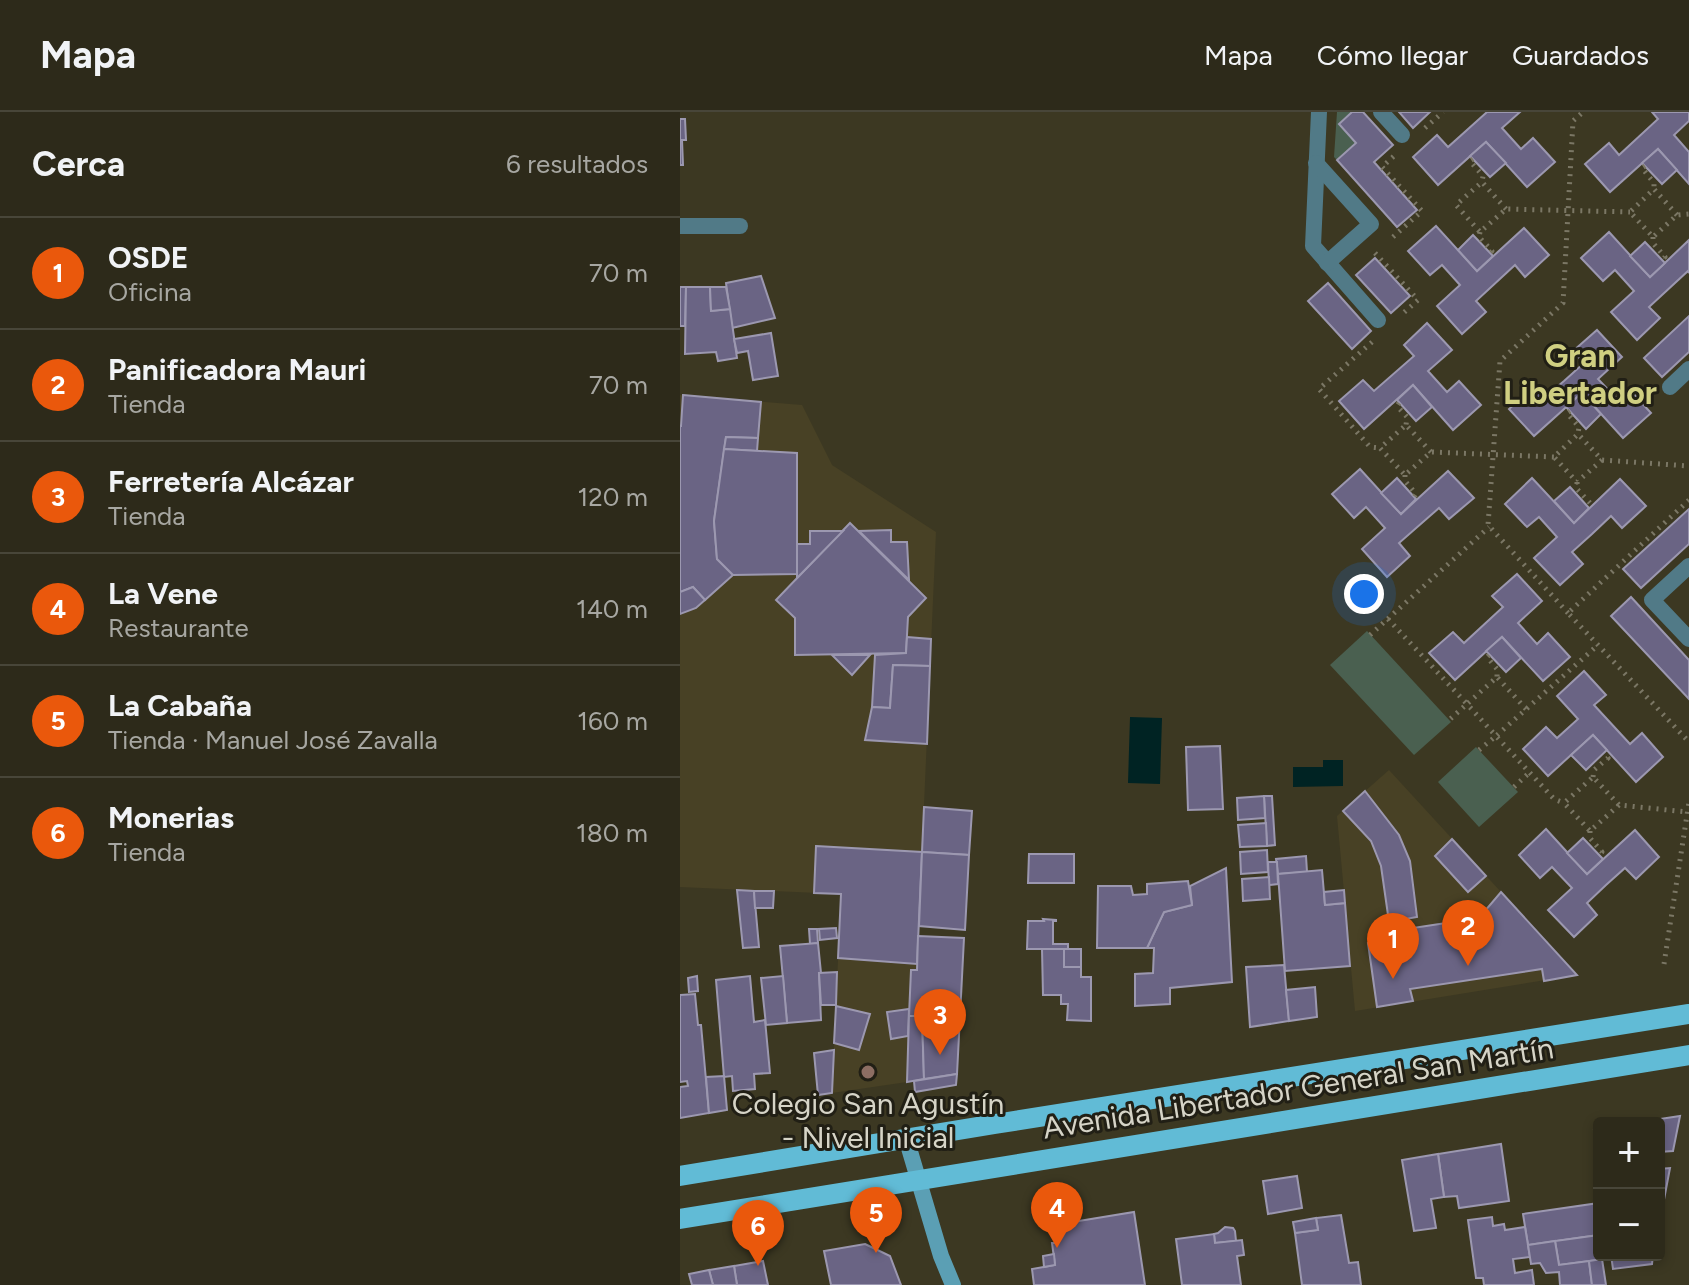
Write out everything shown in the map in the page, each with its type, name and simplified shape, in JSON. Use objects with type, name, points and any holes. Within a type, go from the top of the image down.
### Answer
[{"type":"main road","name":"Avenida Libertador General San Martín","points":[[680,1176],[1689,1014]]},
{"type":"main road","name":"Avenida Libertador General San Martín","points":[[680,1219],[1689,1055]]},
{"type":"street","points":[[1319,112],[1313,246],[1378,320]]},
{"type":"street","points":[[1381,112],[1401,143]]},
{"type":"street","points":[[1316,163],[1371,224],[1327,263]]},
{"type":"street","points":[[680,226],[740,226]]},
{"type":"street","points":[[1670,387],[1689,369]]},
{"type":"street","points":[[1689,566],[1652,600],[1689,639]]},
{"type":"street","points":[[906,1138],[941,1256],[953,1285]]},
{"type":"path","points":[[1420,133],[1443,112]]},
{"type":"path","points":[[1370,635],[1489,527],[1500,361],[1563,303],[1573,121],[1583,112]]},
{"type":"path","points":[[1387,242],[1422,211],[1382,167],[1401,143]]},
{"type":"path","points":[[1473,159],[1470,161],[1483,176],[1482,182],[1456,205],[1480,232]]},
{"type":"path","points":[[1645,166],[1642,168],[1654,183],[1654,189],[1677,215]]},
{"type":"path","points":[[1482,182],[1506,209]]},
{"type":"path","points":[[1630,212],[1654,189]]},
{"type":"path","points":[[1490,253],[1492,251],[1479,237],[1480,232],[1506,209],[1630,212],[1653,237],[1653,243],[1665,257],[1662,260]]},
{"type":"path","points":[[1653,237],[1677,215],[1689,214]]},
{"type":"path","points":[[1364,262],[1375,253],[1418,300],[1397,319]]},
{"type":"path","points":[[1375,338],[1319,389],[1370,447],[1380,448],[1405,475],[1405,481],[1416,494],[1414,497]]},
{"type":"path","points":[[1380,448],[1406,425],[1407,417],[1397,406],[1399,403]]},
{"type":"path","points":[[1554,457],[1578,434],[1579,427],[1567,413],[1570,411]]},
{"type":"path","points":[[1406,425],[1431,452]]},
{"type":"path","points":[[1578,434],[1602,460],[1689,466]]},
{"type":"path","points":[[1405,475],[1431,452],[1554,457],[1577,482],[1577,489],[1590,503],[1587,505]]},
{"type":"path","points":[[1577,482],[1602,460]]},
{"type":"path","points":[[1568,613],[1689,500]]},
{"type":"path","points":[[1489,527],[1689,742]]},
{"type":"path","points":[[1388,619],[1554,799],[1564,803],[1590,831],[1590,838],[1602,852],[1599,855]]},
{"type":"path","points":[[1479,750],[1598,645]]},
{"type":"path","points":[[1489,655],[1487,657],[1497,669],[1497,677],[1526,709]]},
{"type":"path","points":[[1449,720],[1497,677]]},
{"type":"path","points":[[1564,803],[1593,777],[1594,770],[1608,758],[1604,754]]},
{"type":"path","points":[[1514,787],[1530,772]]},
{"type":"path","points":[[1593,777],[1619,805],[1687,812]]},
{"type":"path","points":[[1664,964],[1689,802]]},
{"type":"path","points":[[1590,831],[1619,805]]},
{"type":"shaded area","points":[[680,395],[802,405],[832,465],[936,532],[917,970],[911,970],[907,1082],[832,1093],[841,894],[680,887]]},
{"type":"shaded area","points":[[1389,770],[1577,975],[1355,1011],[1337,816]]},
{"type":"green space","points":[[1337,112],[1352,112],[1339,124],[1356,143],[1337,160],[1334,157]]},
{"type":"green space","points":[[1367,631],[1451,722],[1414,755],[1330,665]]},
{"type":"green space","points":[[1476,747],[1518,792],[1479,827],[1438,782]]},
{"type":"water","points":[[1130,717],[1162,718],[1160,784],[1128,783]]},
{"type":"water","points":[[1323,760],[1343,760],[1343,786],[1293,787],[1293,767],[1323,767]]},
{"type":"building","points":[[1352,112],[1363,112],[1393,145],[1374,162],[1417,210],[1397,227],[1337,160],[1356,143],[1339,124]]},
{"type":"building","points":[[1399,112],[1430,112],[1413,128]]},
{"type":"building","points":[[1487,112],[1520,112],[1502,128],[1521,149],[1533,138],[1555,162],[1527,187],[1486,142],[1438,185],[1413,157],[1437,135],[1448,147]]},
{"type":"building","points":[[1652,112],[1689,112],[1689,121],[1674,135],[1689,152],[1689,184],[1658,149],[1610,192],[1585,164],[1609,143],[1619,155],[1658,119]]},
{"type":"building","points":[[680,119],[685,119],[683,165],[680,165]]},
{"type":"building","points":[[1486,142],[1506,163],[1490,177],[1470,156]]},
{"type":"building","points":[[1658,149],[1677,170],[1662,184],[1642,163]]},
{"type":"building","points":[[1436,226],[1477,271],[1524,228],[1549,255],[1525,277],[1515,265],[1476,301],[1486,312],[1462,334],[1437,306],[1460,285],[1442,265],[1430,275],[1408,251]]},
{"type":"building","points":[[1609,232],[1650,277],[1689,240],[1689,273],[1649,307],[1660,318],[1637,340],[1611,312],[1634,291],[1615,270],[1603,281],[1581,258]]},
{"type":"building","points":[[1473,235],[1493,256],[1477,271],[1458,250]]},
{"type":"building","points":[[1645,242],[1665,263],[1650,277],[1630,256]]},
{"type":"building","points":[[1375,258],[1410,296],[1391,313],[1356,275]]},
{"type":"building","points":[[761,276],[775,318],[732,328],[726,283]]},
{"type":"building","points":[[1328,283],[1371,331],[1352,349],[1308,301]]},
{"type":"building","points":[[680,287],[686,287],[685,326],[680,326]]},
{"type":"building","points":[[686,287],[710,287],[711,311],[730,309],[737,358],[718,361],[716,352],[685,354]]},
{"type":"building","points":[[710,287],[726,287],[730,309],[711,311]]},
{"type":"building","points":[[1689,316],[1689,352],[1662,377],[1644,358]]},
{"type":"building","points":[[1427,323],[1452,350],[1428,371],[1447,392],[1459,381],[1481,405],[1453,430],[1413,385],[1364,429],[1339,401],[1363,380],[1374,391],[1414,356],[1404,345]]},
{"type":"building","points":[[1597,330],[1622,357],[1598,379],[1617,399],[1629,389],[1651,413],[1623,438],[1582,393],[1534,436],[1509,409],[1534,387],[1544,398],[1564,381],[1584,363],[1573,351]]},
{"type":"building","points":[[771,333],[778,376],[753,380],[748,351],[737,353],[734,339]]},
{"type":"building","points":[[1413,385],[1432,407],[1416,421],[1397,400]]},
{"type":"building","points":[[1582,393],[1601,414],[1586,429],[1566,407]]},
{"type":"building","points":[[683,395],[761,402],[758,438],[726,437],[714,521],[717,559],[733,575],[705,600],[693,587],[680,592],[680,426]]},
{"type":"building","points":[[726,437],[758,438],[757,451],[724,449]]},
{"type":"building","points":[[724,449],[797,453],[797,574],[733,575],[717,559],[714,521]]},
{"type":"building","points":[[1360,469],[1401,514],[1448,471],[1474,498],[1449,519],[1439,508],[1399,543],[1410,556],[1387,577],[1362,549],[1385,528],[1366,507],[1354,518],[1332,494]]},
{"type":"building","points":[[1397,478],[1416,499],[1401,514],[1381,493]]},
{"type":"building","points":[[1532,478],[1574,523],[1620,479],[1646,506],[1622,528],[1611,516],[1572,552],[1583,564],[1560,585],[1534,558],[1557,537],[1539,517],[1527,527],[1505,504]]},
{"type":"building","points":[[1570,487],[1589,508],[1574,523],[1554,501]]},
{"type":"building","points":[[1689,509],[1689,544],[1641,588],[1623,569]]},
{"type":"building","points":[[850,523],[926,598],[908,617],[906,653],[795,655],[795,618],[776,600]]},
{"type":"building","points":[[891,530],[891,542],[907,542],[909,580],[859,531]]},
{"type":"building","points":[[810,531],[843,531],[797,578],[797,544],[810,544]]},
{"type":"building","points":[[1517,574],[1542,601],[1518,623],[1537,644],[1548,633],[1570,657],[1543,681],[1502,637],[1455,680],[1429,653],[1453,632],[1464,643],[1503,607],[1492,596]]},
{"type":"building","points":[[693,587],[705,600],[696,608],[680,614],[680,592]]},
{"type":"building","points":[[1631,597],[1689,660],[1689,699],[1611,616]]},
{"type":"building","points":[[907,637],[931,639],[930,666],[893,665],[890,708],[872,707],[875,655],[906,653]]},
{"type":"building","points":[[1502,637],[1521,658],[1506,672],[1486,651]]},
{"type":"building","points":[[832,655],[870,655],[852,675]]},
{"type":"building","points":[[893,665],[930,666],[927,744],[865,740],[872,707],[890,708]]},
{"type":"building","points":[[1584,671],[1606,695],[1594,705],[1630,744],[1642,733],[1663,757],[1636,782],[1593,735],[1548,776],[1523,749],[1546,727],[1557,738],[1578,719],[1557,696]]},
{"type":"building","points":[[1593,735],[1607,750],[1586,770],[1571,755]]},
{"type":"building","points":[[1220,746],[1223,809],[1188,810],[1186,747]]},
{"type":"building","points":[[1365,791],[1399,835],[1410,861],[1417,917],[1389,922],[1381,866],[1371,841],[1343,811]]},
{"type":"building","points":[[1264,796],[1272,796],[1275,845],[1267,846]]},
{"type":"building","points":[[1264,796],[1265,818],[1238,820],[1237,798]]},
{"type":"building","points":[[924,807],[972,811],[969,855],[922,852]]},
{"type":"building","points":[[1266,823],[1267,846],[1240,847],[1238,825]]},
{"type":"building","points":[[1546,829],[1587,874],[1635,830],[1659,857],[1636,879],[1625,868],[1606,885],[1587,903],[1597,915],[1574,937],[1548,910],[1572,888],[1552,867],[1540,878],[1519,855]]},
{"type":"building","points":[[1583,838],[1603,859],[1587,874],[1567,853]]},
{"type":"building","points":[[1452,839],[1486,876],[1468,892],[1435,856]]},
{"type":"building","points":[[816,846],[922,852],[917,964],[838,958],[841,894],[814,893]]},
{"type":"building","points":[[1267,850],[1268,872],[1241,874],[1240,852]]},
{"type":"building","points":[[922,852],[969,855],[965,930],[919,926]]},
{"type":"building","points":[[1029,854],[1074,854],[1074,883],[1028,883]]},
{"type":"building","points":[[1306,856],[1307,872],[1278,874],[1276,859]]},
{"type":"building","points":[[1268,862],[1277,862],[1278,884],[1269,885]]},
{"type":"building","points":[[1226,868],[1232,982],[1170,988],[1170,1004],[1135,1006],[1135,974],[1153,973],[1154,948],[1147,948],[1164,912],[1192,905],[1190,886]]},
{"type":"building","points":[[1322,870],[1325,905],[1345,903],[1350,966],[1285,971],[1278,874]]},
{"type":"building","points":[[1269,877],[1270,899],[1243,901],[1242,879]]},
{"type":"building","points":[[1188,881],[1192,905],[1164,912],[1147,948],[1097,948],[1098,886],[1131,886],[1133,895],[1147,894],[1147,884]]},
{"type":"building","points":[[737,890],[754,891],[759,947],[743,948]]},
{"type":"building","points":[[1344,890],[1345,903],[1325,905],[1324,892]]},
{"type":"building","points":[[754,891],[774,891],[773,908],[755,908]]},
{"type":"building","points":[[1501,892],[1577,975],[1544,981],[1542,969],[1410,989],[1413,1001],[1377,1007],[1368,943],[1374,942],[1373,934],[1479,918]]},
{"type":"building","points":[[1056,920],[1053,921],[1053,944],[1068,944],[1068,949],[1027,949],[1028,921]]},
{"type":"building","points":[[836,928],[837,938],[820,940],[819,929]]},
{"type":"building","points":[[809,929],[817,929],[818,943],[810,944]]},
{"type":"building","points":[[918,936],[964,938],[960,1016],[909,1016],[911,970],[917,970]]},
{"type":"building","points":[[818,943],[821,1020],[787,1023],[780,946]]},
{"type":"building","points":[[1042,949],[1064,949],[1064,967],[1081,967],[1081,977],[1091,977],[1091,1021],[1067,1020],[1068,1004],[1061,1004],[1061,995],[1043,995]]},
{"type":"building","points":[[1064,949],[1081,949],[1081,967],[1064,967]]},
{"type":"building","points":[[1284,965],[1289,1021],[1250,1027],[1246,967]]},
{"type":"building","points":[[837,972],[836,1005],[821,1005],[819,973]]},
{"type":"building","points":[[697,976],[698,991],[689,992],[688,978]]},
{"type":"building","points":[[750,976],[754,1022],[765,1020],[770,1073],[754,1074],[755,1089],[733,1091],[732,1076],[724,1077],[716,980]]},
{"type":"building","points":[[783,976],[787,1023],[766,1025],[761,978]]},
{"type":"building","points":[[1315,987],[1317,1017],[1289,1021],[1286,990]]},
{"type":"building","points":[[695,994],[709,1113],[680,1118],[680,1087],[688,1086],[687,1081],[680,1082],[680,995]]},
{"type":"building","points":[[836,1006],[870,1014],[859,1050],[834,1043]]},
{"type":"building","points":[[909,1009],[908,1036],[891,1039],[887,1012]]},
{"type":"building","points":[[909,1016],[922,1016],[924,1079],[907,1082]]},
{"type":"building","points":[[922,1016],[960,1016],[957,1074],[924,1079]]},
{"type":"building","points":[[834,1050],[832,1093],[818,1095],[814,1053]]},
{"type":"building","points":[[957,1074],[956,1085],[915,1092],[914,1081]]},
{"type":"building","points":[[724,1076],[727,1110],[709,1113],[706,1077]]},
{"type":"building","points":[[1680,1116],[1673,1151],[1665,1152],[1665,1118]]},
{"type":"building","points":[[1501,1144],[1509,1201],[1459,1208],[1457,1196],[1444,1197],[1438,1154]]},
{"type":"building","points":[[1438,1154],[1444,1197],[1431,1199],[1436,1228],[1414,1231],[1402,1160]]},
{"type":"building","points":[[1665,1168],[1670,1168],[1665,1194],[1665,1189]]},
{"type":"building","points":[[1297,1176],[1302,1208],[1268,1214],[1263,1181]]},
{"type":"building","points":[[1593,1204],[1593,1236],[1528,1245],[1523,1214]]},
{"type":"building","points":[[1134,1212],[1145,1285],[1034,1285],[1032,1269],[1055,1265],[1052,1243],[1057,1243],[1054,1225]]},
{"type":"building","points":[[1341,1215],[1349,1263],[1358,1262],[1361,1285],[1302,1285],[1295,1233],[1318,1230],[1316,1218]]},
{"type":"building","points":[[1492,1217],[1493,1226],[1504,1224],[1505,1230],[1525,1227],[1530,1257],[1513,1259],[1515,1273],[1532,1270],[1534,1285],[1484,1285],[1483,1278],[1476,1278],[1468,1220]]},
{"type":"building","points":[[1316,1218],[1318,1230],[1295,1233],[1293,1222]]},
{"type":"building","points":[[1225,1227],[1233,1228],[1236,1241],[1215,1243],[1214,1234]]},
{"type":"building","points":[[1214,1234],[1215,1243],[1242,1240],[1244,1255],[1237,1256],[1241,1285],[1182,1285],[1176,1239]]},
{"type":"building","points":[[1593,1236],[1593,1261],[1559,1265],[1555,1241]]},
{"type":"building","points":[[1555,1241],[1559,1265],[1589,1261],[1592,1285],[1560,1285],[1559,1272],[1546,1273],[1540,1263],[1531,1264],[1528,1245]]},
{"type":"building","points":[[865,1244],[890,1256],[901,1285],[831,1285],[824,1251]]},
{"type":"building","points":[[1054,1254],[1055,1265],[1044,1267],[1043,1256]]},
{"type":"building","points":[[763,1261],[768,1285],[737,1285],[734,1266]]},
{"type":"building","points":[[1589,1261],[1602,1261],[1606,1285],[1592,1285]]},
{"type":"building","points":[[1612,1261],[1652,1261],[1652,1264],[1613,1269]]},
{"type":"building","points":[[734,1266],[737,1285],[713,1285],[709,1270]]},
{"type":"building","points":[[709,1270],[713,1285],[692,1285],[689,1274]]},
{"type":"place","name":"Panificadora Mauri","points":[[1468,966]]},
{"type":"place","name":"OSDE","points":[[1393,979]]},
{"type":"place","name":"Ferretería Alcázar","points":[[940,1055]]},
{"type":"place","name":"Colegio San Agustín - Nivel Inicial","points":[[868,1072]]},
{"type":"place","name":"La Vene","points":[[1057,1248]]},
{"type":"place","name":"La Cabaña","points":[[876,1253]]},
{"type":"place","name":"Monerias","points":[[758,1266]]},
{"type":"district","name":"Gran Libertador","points":[[1580,374]]}]
